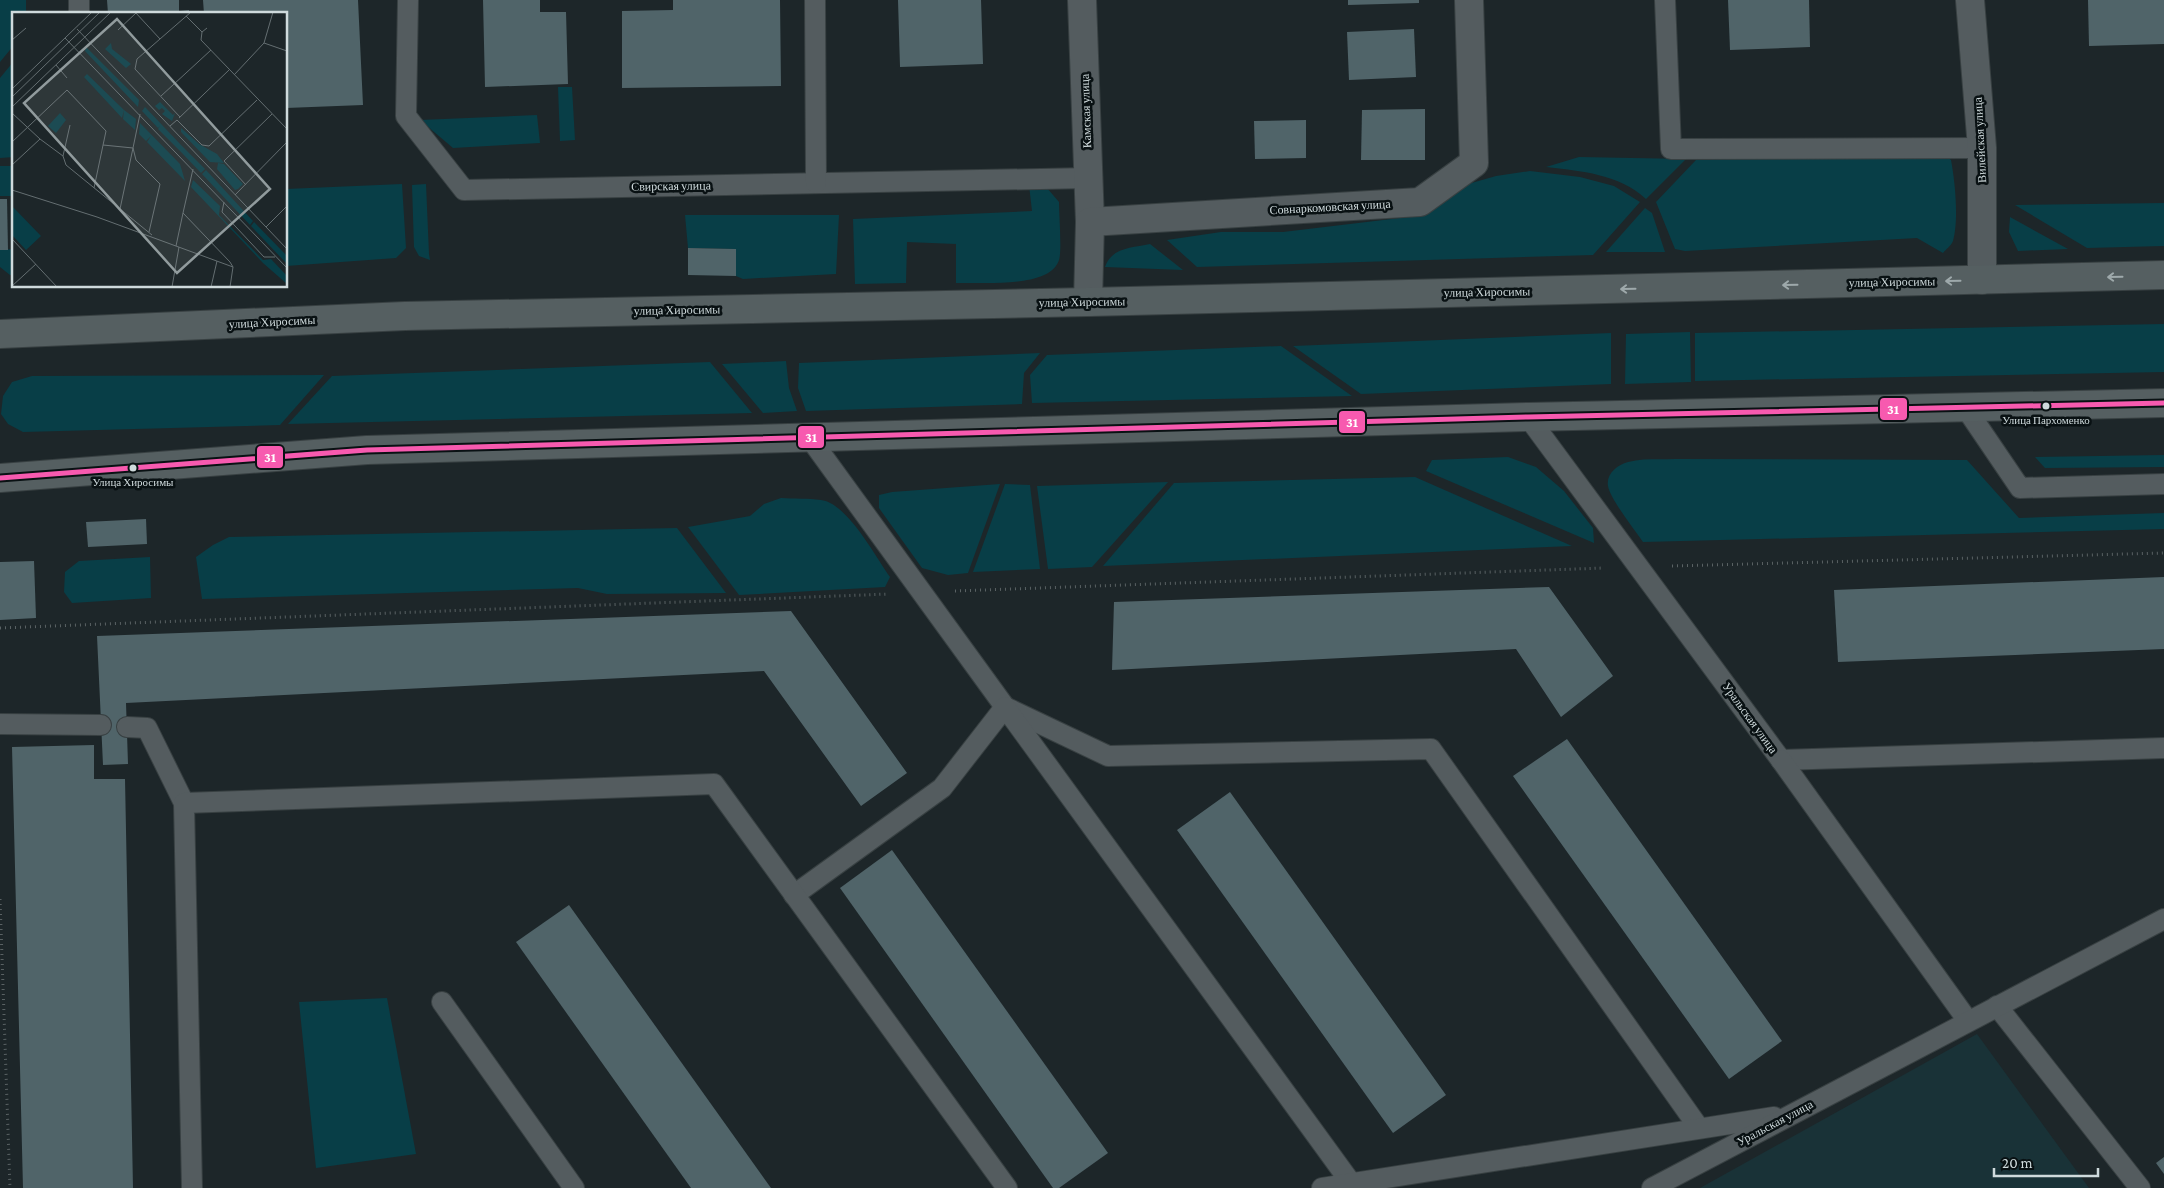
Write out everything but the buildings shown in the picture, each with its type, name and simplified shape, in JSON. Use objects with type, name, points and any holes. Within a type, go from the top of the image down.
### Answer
[{"type":"main road","name":"улица Хиросимы","points":[[0,334],[405,316],[1088,302],[2164,276]]},
{"type":"main road","points":[[0,478],[367,450],[1528,416],[2164,403]]},
{"type":"street","name":"Камская улица","points":[[1082,0],[1090,222]]},
{"type":"street","name":"Совнаркомовская улица","points":[[1090,222],[1420,202],[1474,163],[1469,0]]},
{"type":"street","name":"Вилейская улица","points":[[1970,0],[1982,148],[1982,280]]},
{"type":"street","points":[[1088,302],[1090,222]]},
{"type":"lane","name":"Свирская улица","points":[[408,0],[406,116],[464,190],[1088,178]]},
{"type":"lane","points":[[815,0],[816,183]]},
{"type":"lane","points":[[1665,0],[1671,149],[1982,148]]},
{"type":"lane","points":[[1965,407],[2020,488],[2164,484]]},
{"type":"lane","name":"Уральская улица","points":[[1528,416],[1781,760],[2164,748]]},
{"type":"lane","points":[[809,437],[1352,1183]]},
{"type":"lane","points":[[794,895],[942,788],[1005,707]]},
{"type":"lane","points":[[1005,707],[1108,756],[1432,749],[1699,1128]]},
{"type":"lane","points":[[0,724],[101,725]]},
{"type":"lane","points":[[127,727],[147,728],[184,803],[192,1188]]},
{"type":"lane","points":[[1781,760],[1968,1021]]},
{"type":"lane","points":[[184,803],[714,784],[1006,1188]]},
{"type":"lane","name":"Уральская улица","points":[[1652,1188],[2164,919]]},
{"type":"lane","points":[[442,1002],[574,1188]]},
{"type":"lane","points":[[1997,1006],[2140,1188]]},
{"type":"lane","points":[[1322,1188],[1790,1114]]},
{"type":"path","points":[[0,628],[922,592],[1639,567],[2164,553]]},
{"type":"path","points":[[0,899],[10,1188]]},
{"type":"shaded area","points":[[0,0],[26,0],[26,12],[12,12],[12,47],[0,62]]},
{"type":"shaded area","points":[[12,63],[12,157],[0,158],[0,78]]},
{"type":"shaded area","points":[[558,87],[572,87],[575,140],[560,141]]},
{"type":"shaded area","points":[[537,115],[540,143],[453,148],[420,120]]},
{"type":"shaded area","points":[[1927,149],[1942,153],[1951,160],[1956,200],[1956,222],[1953,241],[1943,253],[1917,238],[1685,251],[1675,249],[1656,202],[1696,160]]},
{"type":"shaded area","points":[[1579,157],[1686,159],[1646,199],[1624,184],[1612,179],[1586,172],[1546,167]]},
{"type":"shaded area","points":[[0,166],[12,166],[12,196],[0,196]]},
{"type":"shaded area","points":[[1530,171],[1580,177],[1614,186],[1640,202],[1593,255],[1197,267],[1167,240],[1221,232],[1283,232],[1400,218],[1468,184],[1496,176]]},
{"type":"shaded area","points":[[402,184],[406,248],[396,258],[288,266],[288,189]]},
{"type":"shaded area","points":[[426,184],[430,260],[419,256],[414,247],[412,185]]},
{"type":"shaded area","points":[[1029,185],[1047,188],[1059,202],[1059,260],[1053,269],[1043,276],[1014,282],[956,283],[956,244],[907,242],[906,283],[855,284],[853,219],[1032,211]]},
{"type":"shaded area","points":[[2164,203],[2164,246],[2087,248],[2015,205]]},
{"type":"shaded area","points":[[1645,208],[1652,213],[1665,252],[1606,252]]},
{"type":"shaded area","points":[[685,215],[839,215],[836,274],[743,279],[736,276],[736,249],[688,248]]},
{"type":"shaded area","points":[[2010,217],[2068,249],[2018,251],[2009,232]]},
{"type":"shaded area","points":[[1150,244],[1183,270],[1105,267],[1108,260],[1118,252]]},
{"type":"shaded area","points":[[12,249],[12,275],[0,267],[0,250]]},
{"type":"shaded area","points":[[2164,324],[2164,372],[1695,381],[1695,333]]},
{"type":"shaded area","points":[[1690,332],[1691,382],[1625,384],[1626,334]]},
{"type":"shaded area","points":[[1611,333],[1611,384],[1361,394],[1293,346]]},
{"type":"shaded area","points":[[1281,346],[1352,396],[1032,403],[1030,375],[1047,355]]},
{"type":"shaded area","points":[[1040,353],[1024,373],[1022,404],[806,411],[798,388],[799,363]]},
{"type":"shaded area","points":[[786,361],[789,388],[797,411],[763,413],[722,364]]},
{"type":"shaded area","points":[[710,362],[752,413],[288,424],[332,376]]},
{"type":"shaded area","points":[[324,375],[280,425],[23,432],[8,424],[1,414],[3,396],[12,382],[32,376]]},
{"type":"shaded area","points":[[2164,455],[2164,467],[2045,468],[2035,457]]},
{"type":"shaded area","points":[[1508,457],[1536,467],[1564,491],[1593,528],[1594,543],[1426,471],[1432,460]]},
{"type":"shaded area","points":[[1675,459],[1967,460],[2019,518],[2164,513],[2164,529],[1643,542],[1613,499],[1608,486],[1609,478],[1616,468],[1628,462]]},
{"type":"shaded area","points":[[1415,477],[1572,546],[1103,566],[1174,483]]},
{"type":"shaded area","points":[[1168,482],[1092,567],[1048,569],[1037,486]]},
{"type":"shaded area","points":[[1000,484],[968,573],[948,575],[922,568],[879,508],[879,495],[892,492]]},
{"type":"shaded area","points":[[1005,484],[1030,485],[1040,569],[973,572]]},
{"type":"shaded area","points":[[781,498],[821,500],[831,503],[841,510],[860,532],[890,577],[885,587],[739,595],[688,527],[750,516],[764,504]]},
{"type":"shaded area","points":[[677,528],[726,593],[607,594],[578,588],[202,599],[196,557],[229,537]]},
{"type":"shaded area","points":[[150,557],[151,598],[72,603],[64,592],[65,572],[79,561]]},
{"type":"shaded area","points":[[387,998],[416,1154],[316,1168],[299,1002]]},
{"type":"shaded area","points":[[1977,1034],[2089,1188],[1700,1188]]},
{"type":"transit line","name":"31","points":[[0,478],[367,450],[1528,417],[2164,403]]},
{"type":"place","name":"Улица Пархоменко","points":[[2046,406]]},
{"type":"place","name":"Улица Хиросимы","points":[[133,468]]}]
